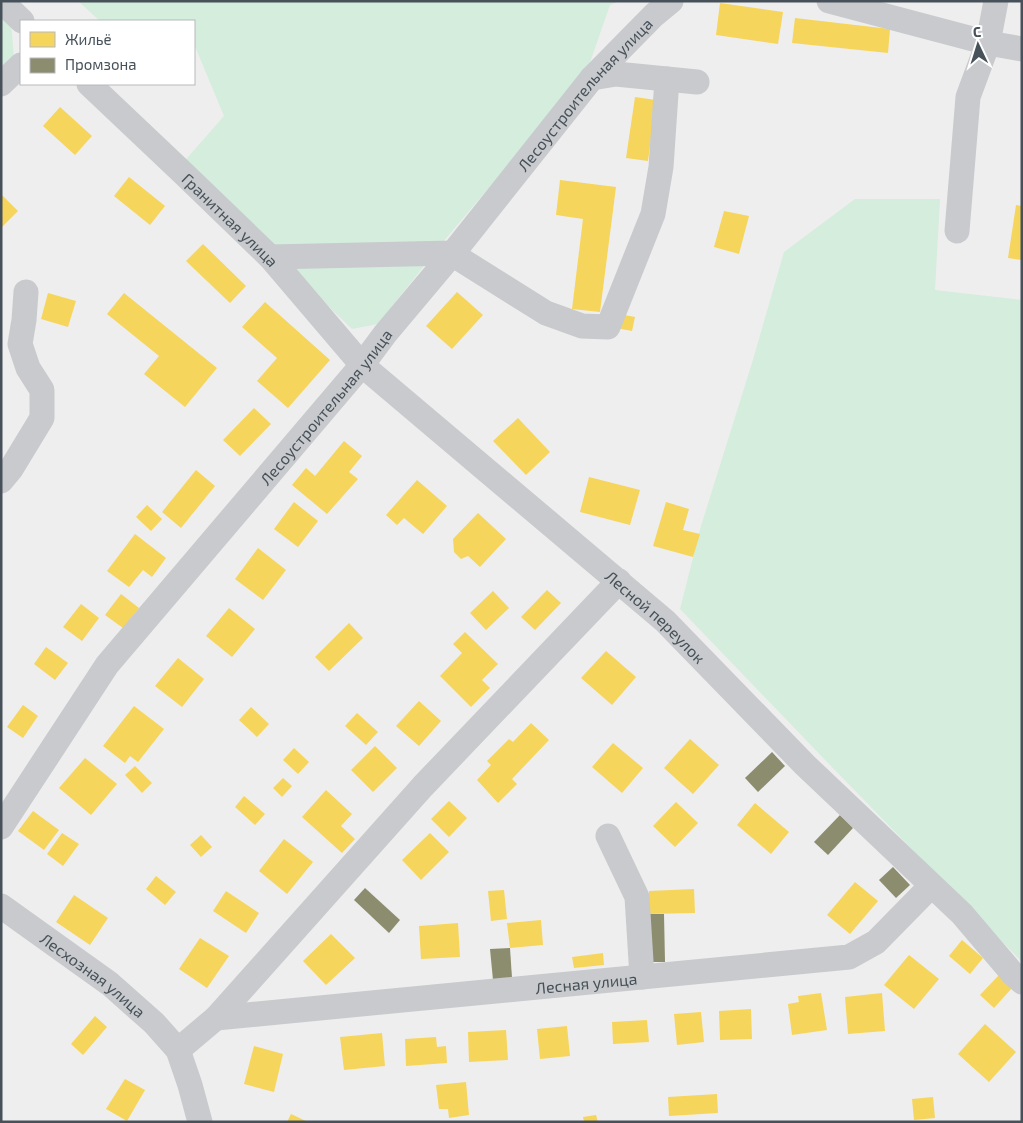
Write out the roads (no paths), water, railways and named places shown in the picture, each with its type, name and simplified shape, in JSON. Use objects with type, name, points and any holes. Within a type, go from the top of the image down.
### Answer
[{"type":"street","points":[[1,1],[21,20]]},
{"type":"street","name":"Лесоустроительная улица","points":[[1,827],[107,665],[362,365],[385,334],[454,255],[592,78],[670,1]]},
{"type":"street","points":[[829,1],[988,43],[1022,49]]},
{"type":"street","points":[[957,230],[968,98],[988,43],[996,1]]},
{"type":"street","points":[[1,84],[20,66]]},
{"type":"street","points":[[592,78],[616,74],[697,82]]},
{"type":"street","points":[[270,257],[454,255],[546,313],[582,326],[608,327],[653,214],[661,167],[668,79]]},
{"type":"street","name":"Гранитная улица","points":[[90,85],[270,257],[362,365]]},
{"type":"street","points":[[1,481],[12,470],[42,418],[42,390],[28,368],[20,344],[26,292]]},
{"type":"street","name":"Лесной переулок","points":[[362,365],[666,621],[805,765],[962,914],[1022,982]]},
{"type":"street","points":[[200,1122],[178,1050],[216,1018],[423,786],[619,580]]},
{"type":"street","points":[[608,836],[637,896],[642,977]]},
{"type":"street","name":"Лесная улица","points":[[216,1018],[849,957],[876,942],[931,886]]},
{"type":"street","name":"Лесхозная улица","points":[[1,906],[110,984],[154,1023],[178,1050]]}]
